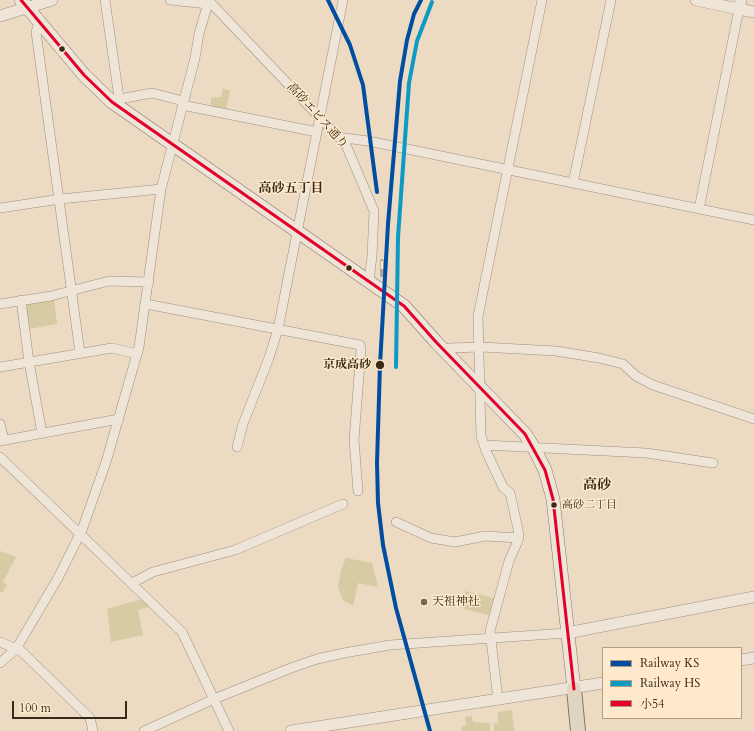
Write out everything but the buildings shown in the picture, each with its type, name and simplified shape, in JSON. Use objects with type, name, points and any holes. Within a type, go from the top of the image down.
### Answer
[{"type":"main road","points":[[23,2],[90,83],[115,100],[171,145],[404,306],[444,351],[525,434],[546,470],[553,499],[578,731]]},
{"type":"street","points":[[0,16],[23,2],[52,0]]},
{"type":"street","points":[[105,0],[115,100],[152,93],[183,103],[317,132]]},
{"type":"street","points":[[0,663],[16,649],[40,611],[80,535],[96,494],[137,354],[146,304],[161,189],[171,145],[209,2],[170,0]]},
{"type":"street","points":[[237,447],[243,424],[270,358],[278,329],[343,0]]},
{"type":"street","points":[[498,700],[490,631],[509,561],[519,538],[510,493],[503,487],[484,445],[481,430],[478,316],[542,0]]},
{"type":"street","points":[[573,184],[611,0]]},
{"type":"street","points":[[696,0],[740,4],[754,12]]},
{"type":"street","name":"高砂エビス通り","points":[[209,2],[277,78],[320,118],[346,145],[373,209],[372,256],[369,281]]},
{"type":"street","points":[[699,209],[740,4]]},
{"type":"street","points":[[39,23],[36,32],[80,353]]},
{"type":"street","points":[[337,137],[368,141],[754,220]]},
{"type":"street","points":[[0,208],[60,199],[161,189]]},
{"type":"street","points":[[0,304],[51,296],[109,281],[149,282]]},
{"type":"street","points":[[21,300],[28,362],[42,434]]},
{"type":"street","points":[[146,304],[360,345],[361,349],[354,440],[358,491]]},
{"type":"street","points":[[444,351],[449,348],[479,347],[556,351],[599,358],[623,364],[636,376],[653,385],[754,419]]},
{"type":"street","points":[[0,367],[112,348],[137,354]]},
{"type":"street","points":[[0,424],[2,440],[119,419]]},
{"type":"street","points":[[484,445],[646,453],[713,463]]},
{"type":"street","points":[[0,457],[182,632],[229,731]]},
{"type":"street","points":[[132,584],[153,572],[235,550],[343,504]]},
{"type":"street","points":[[396,522],[431,538],[455,542],[485,536],[519,538]]},
{"type":"street","points":[[144,731],[214,699],[291,668],[317,659],[344,653],[390,645],[568,633],[754,597]]},
{"type":"street","points":[[0,642],[21,651],[90,718],[93,731]]},
{"type":"street","points":[[742,660],[754,658]]},
{"type":"street","points":[[291,731],[574,689],[602,683]]},
{"type":"shaded area","points":[[223,89],[230,90],[226,110],[214,108],[211,105],[211,98],[221,97]]},
{"type":"shaded area","points":[[54,300],[57,324],[29,329],[26,303]]},
{"type":"shaded area","points":[[0,551],[16,557],[3,582],[7,584],[2,593],[0,592]]},
{"type":"shaded area","points":[[346,558],[372,563],[378,587],[358,583],[353,606],[343,600],[338,587],[341,570]]},
{"type":"shaded area","points":[[465,591],[497,599],[492,616],[461,608]]},
{"type":"shaded area","points":[[142,599],[149,607],[138,610],[143,635],[111,642],[107,609]]},
{"type":"shaded area","points":[[512,710],[514,731],[494,731],[494,724],[498,723],[498,712]]},
{"type":"shaded area","points":[[472,716],[473,722],[490,723],[490,731],[462,731],[461,727],[466,725],[465,717]]},
{"type":"railway","points":[[382,261],[382,275]]},
{"type":"rail line","name":"KS","points":[[328,0],[350,45],[363,85],[377,192]]},
{"type":"rail line","name":"KS","points":[[421,0],[414,14],[407,40],[400,81],[388,224],[380,365],[377,463],[378,503],[383,545],[396,608],[430,731]]},
{"type":"rail line","name":"HS","points":[[396,367],[398,237],[409,83],[417,41],[432,2]]},
{"type":"transit line","name":"小54","points":[[21,0],[84,75],[112,102],[404,306],[436,342],[525,434],[545,470],[553,499],[574,689]]},
{"type":"place","name":"京成高砂","points":[[380,365]]},
{"type":"place","name":"高砂二丁目","points":[[554,505]]},
{"type":"place","name":"天祖神社","points":[[424,602]]},
{"type":"district","name":"高砂五丁目","points":[[291,189]]},
{"type":"district","name":"高砂","points":[[597,486]]}]
